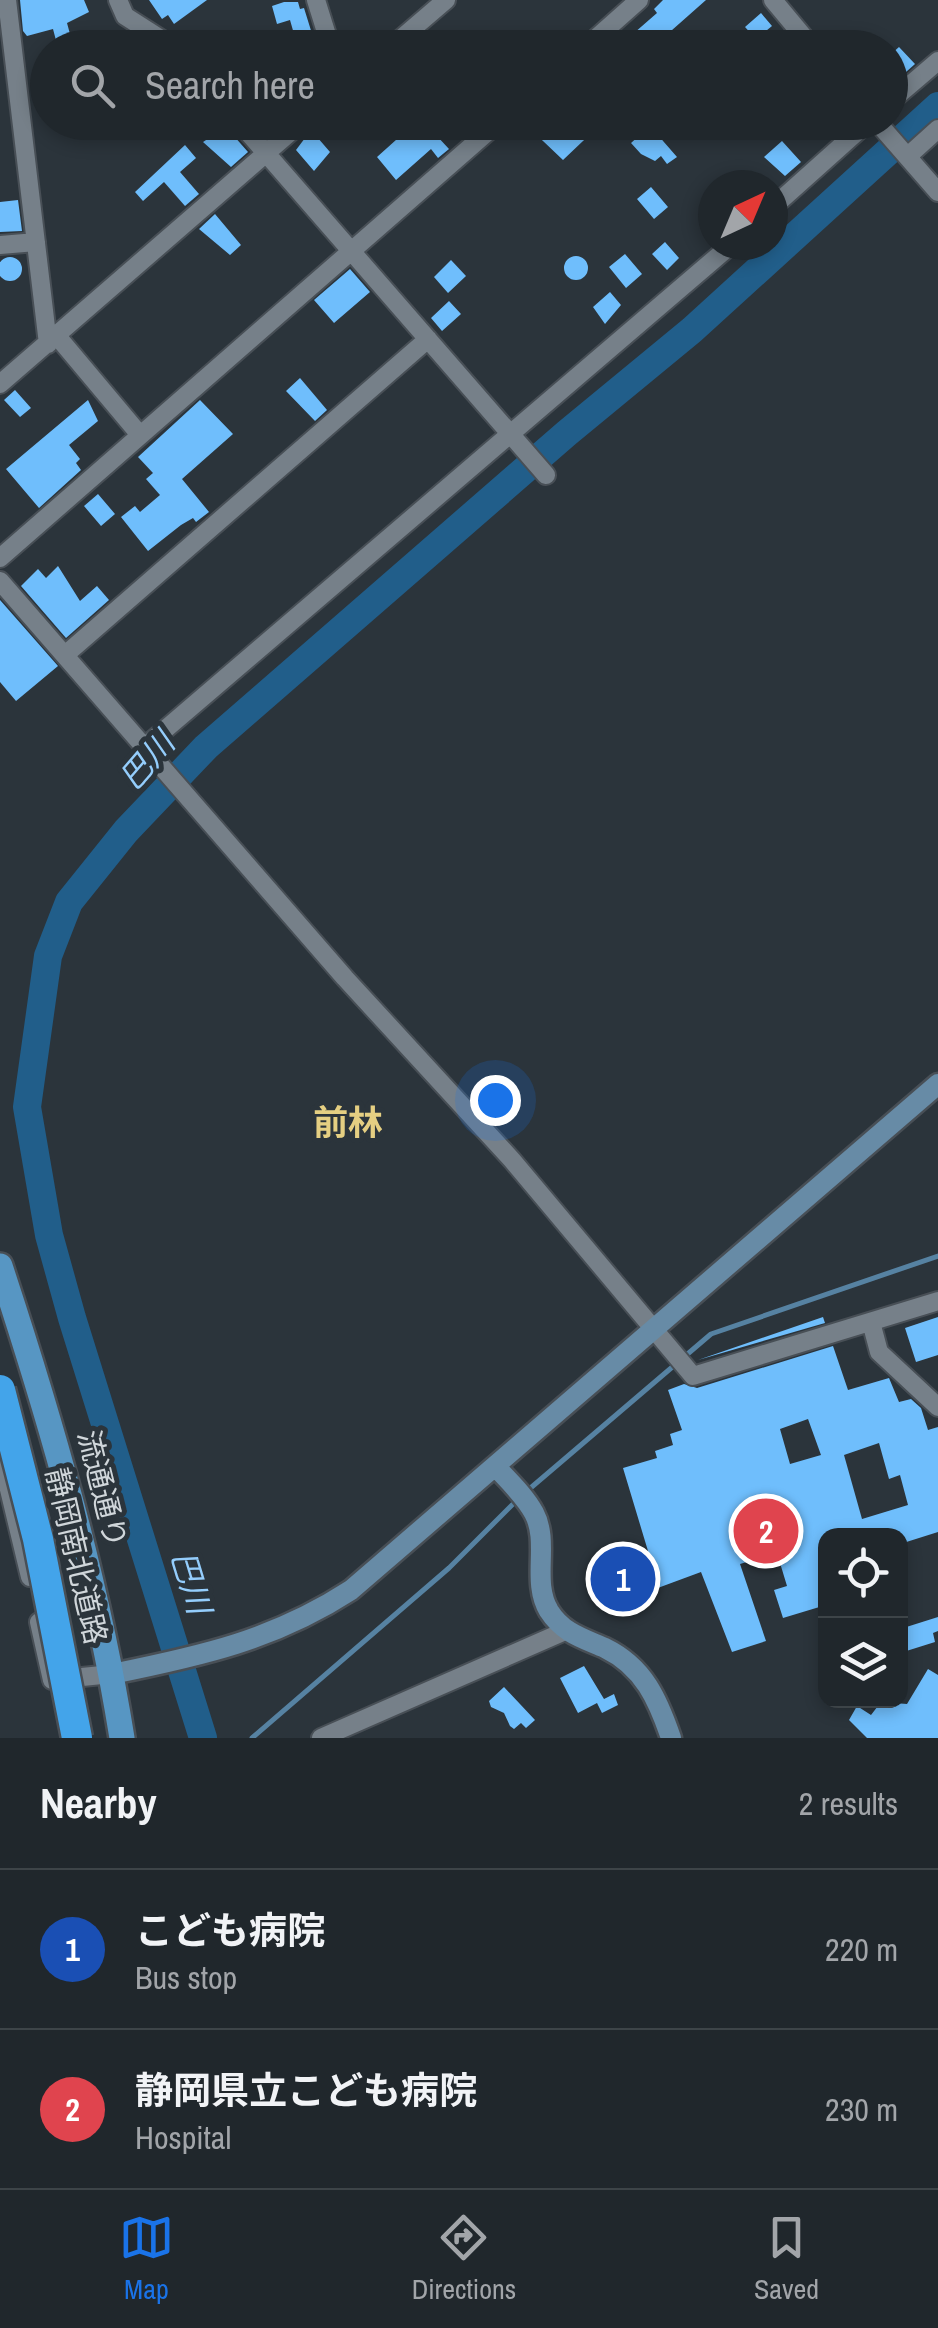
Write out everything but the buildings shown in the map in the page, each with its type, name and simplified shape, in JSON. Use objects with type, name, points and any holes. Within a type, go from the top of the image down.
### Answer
[{"type":"highway","name":"静岡南北道路","points":[[0,1390],[38,1540],[78,1738]]},
{"type":"highway","name":"静岡南北道路","points":[[0,1421],[34,1558],[68,1738]]},
{"type":"main road","name":"流通通り","points":[[1,1274],[60,1450],[124,1671]]},
{"type":"main road","points":[[112,1738],[124,1671]]},
{"type":"main road","points":[[122,1738],[124,1671]]},
{"type":"street","points":[[7,0],[36,242],[52,340],[140,435]]},
{"type":"street","points":[[118,0],[124,16],[146,30]]},
{"type":"street","points":[[316,0],[325,30]]},
{"type":"street","points":[[411,30],[446,0]]},
{"type":"street","points":[[605,30],[639,0]]},
{"type":"street","points":[[773,0],[798,30]]},
{"type":"street","points":[[908,87],[938,61]]},
{"type":"street","points":[[908,156],[938,130]]},
{"type":"street","points":[[254,140],[546,475]]},
{"type":"street","points":[[0,384],[281,140]]},
{"type":"street","points":[[0,558],[480,140]]},
{"type":"street","points":[[788,194],[848,140]]},
{"type":"street","points":[[893,140],[938,192]]},
{"type":"street","points":[[0,245],[36,242]]},
{"type":"street","points":[[147,745],[714,260]]},
{"type":"street","points":[[65,655],[428,339]]},
{"type":"street","points":[[0,581],[147,745],[345,978],[512,1160],[665,1348],[693,1376],[938,1301]]},
{"type":"street","points":[[60,1450],[1,1456],[52,1680],[209,1654],[306,1620],[352,1590],[938,1084]]},
{"type":"street","points":[[871,1322],[879,1352],[938,1407]]},
{"type":"street","points":[[494,1466],[534,1512],[539,1526],[540,1587],[544,1602],[565,1631],[606,1649],[634,1668],[651,1687],[671,1738]]},
{"type":"street","points":[[321,1738],[565,1631]]},
{"type":"waterway","name":"巴川","points":[[908,133],[938,106]]},
{"type":"waterway","name":"巴川","points":[[203,1738],[72,1318],[49,1235],[27,1107],[48,956],[69,902],[126,831],[206,747],[567,433],[692,330],[901,140]]},
{"type":"waterway","points":[[527,1491],[711,1334],[938,1256]]},
{"type":"waterway","points":[[252,1738],[449,1568],[519,1498]]},
{"type":"place","name":"静岡県立こども病院","points":[[766,1531]]},
{"type":"place","name":"こども病院","points":[[623,1579]]},
{"type":"district","name":"前林","points":[[348,1123]]}]
